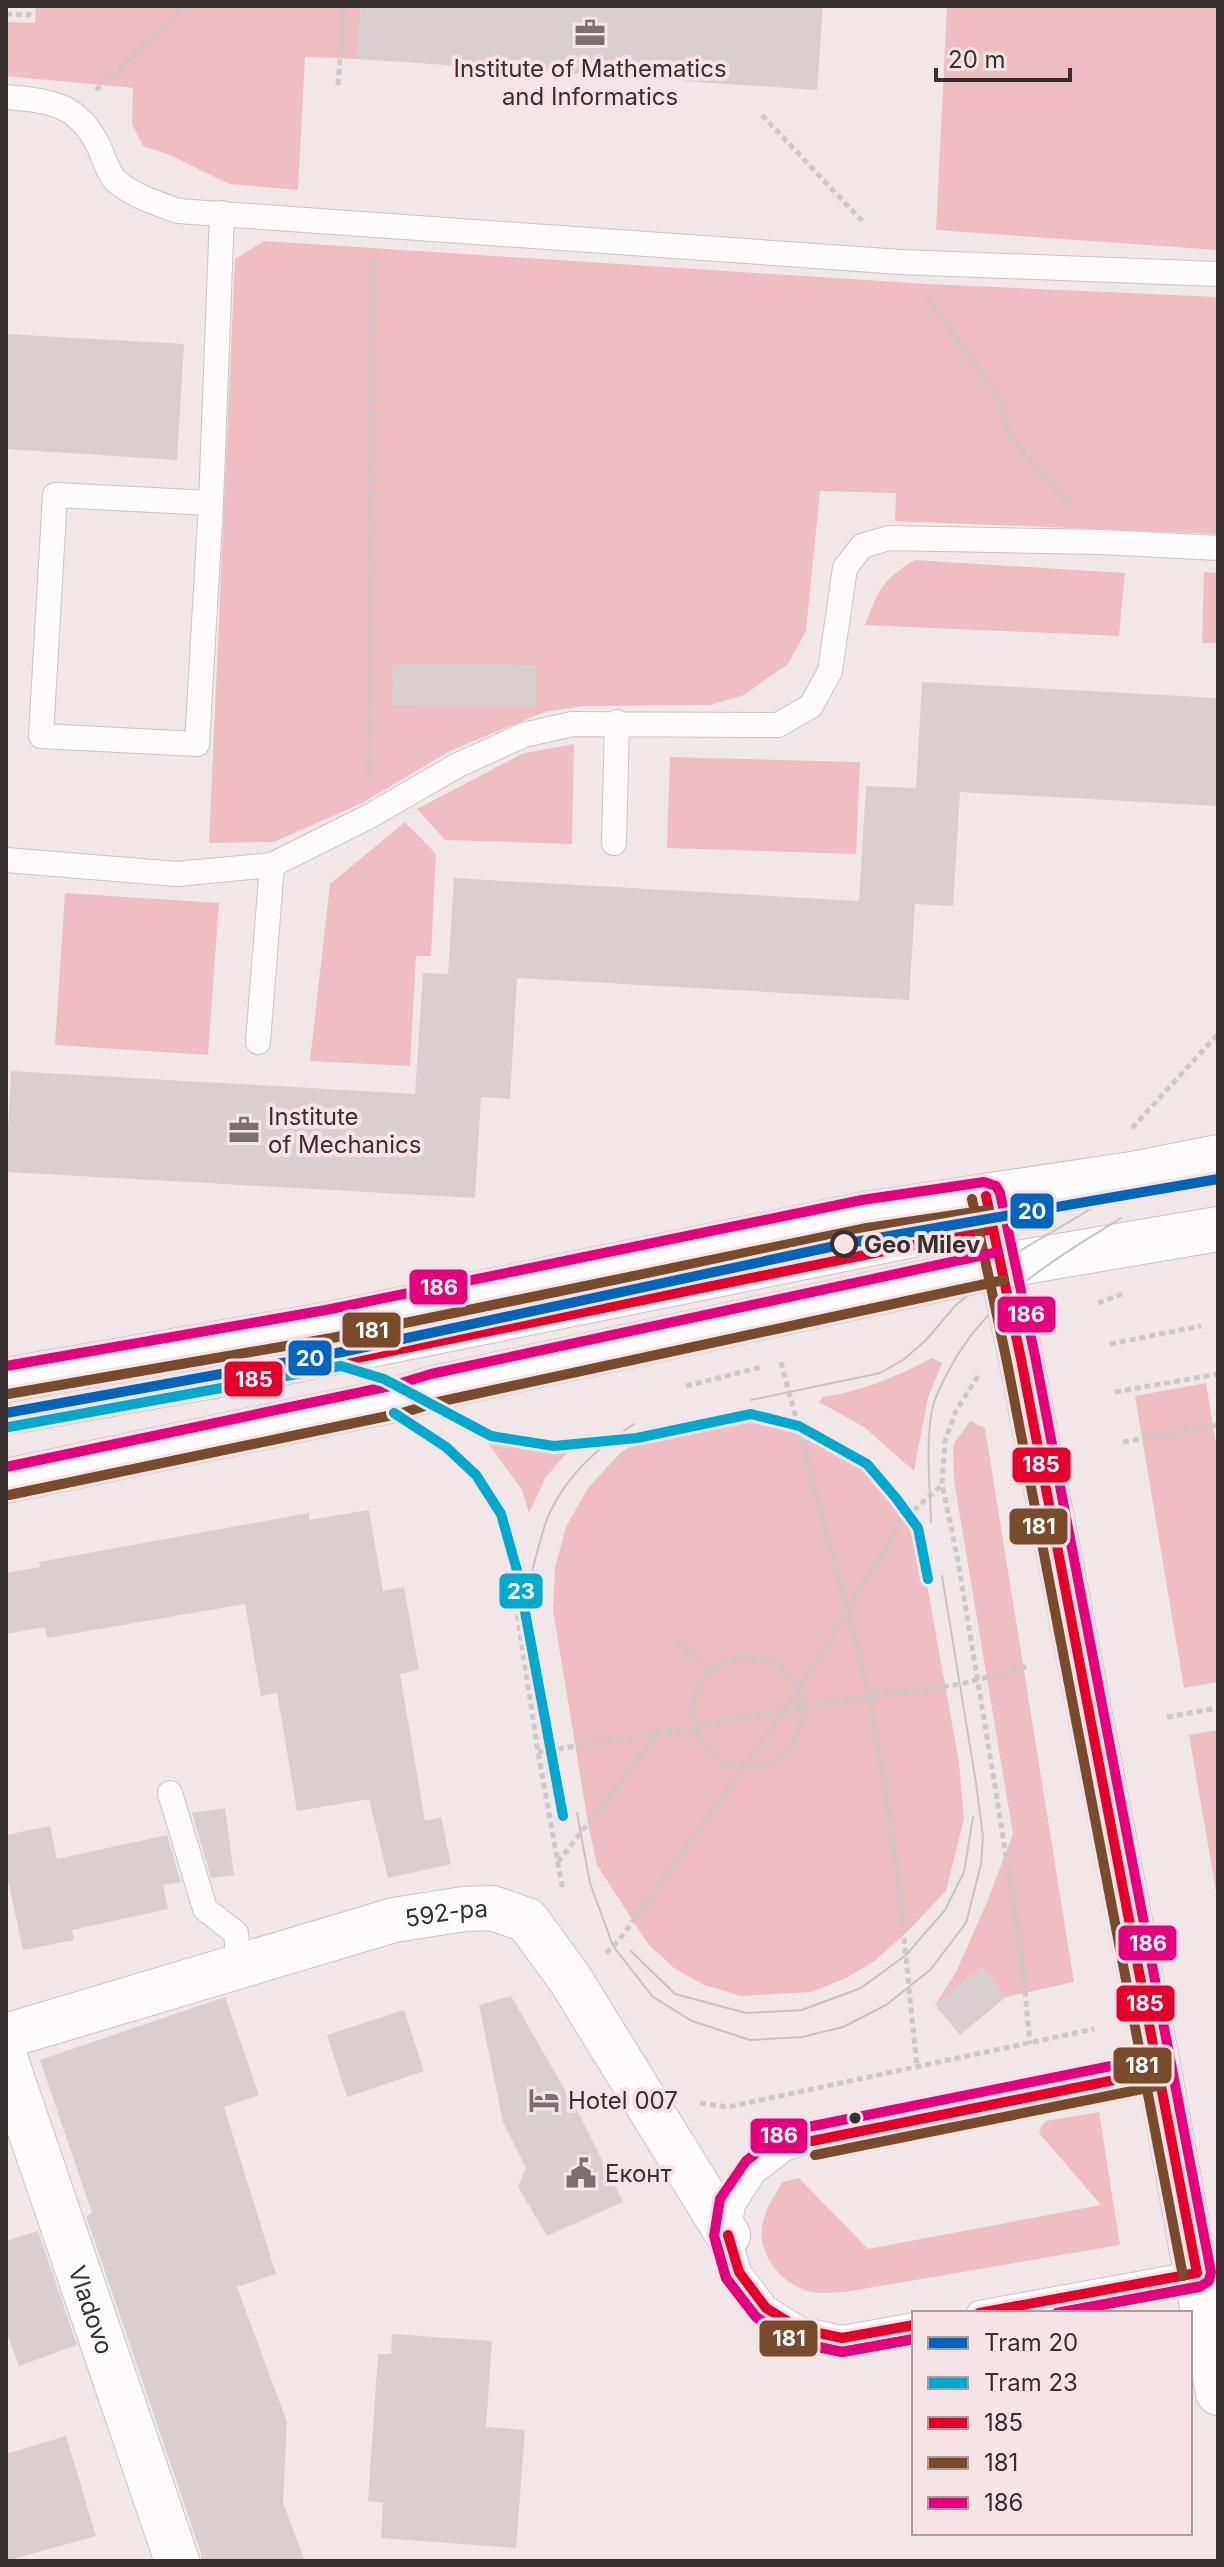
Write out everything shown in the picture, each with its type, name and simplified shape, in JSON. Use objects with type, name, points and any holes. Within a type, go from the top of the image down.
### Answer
[{"type":"street","points":[[6,1481],[399,1399],[993,1230],[1132,1174],[1218,1157]]},
{"type":"street","points":[[6,1380],[329,1324],[865,1214],[993,1230],[1218,1229]]},
{"type":"street","points":[[993,1230],[1017,1336],[1218,2393]]},
{"type":"street","name":"592-ра","points":[[6,2036],[394,1920],[464,1909],[492,1908],[527,1920],[570,1979],[728,2235]]},
{"type":"street","name":"Vladovo","points":[[6,2060],[177,2561]]},
{"type":"lane","points":[[6,97],[45,101],[73,111],[91,131],[113,179],[141,199],[178,211],[901,262],[1218,274]]},
{"type":"lane","points":[[211,503],[55,495],[41,736],[197,744],[211,503],[222,213]]},
{"type":"lane","points":[[6,860],[177,874],[272,865],[368,817],[458,765],[524,735],[572,724],[617,722],[778,725],[811,706],[830,671],[845,568],[862,546],[889,538],[1102,542],[1218,548]]},
{"type":"lane","points":[[614,843],[617,722]]},
{"type":"lane","points":[[258,1042],[272,865]]},
{"type":"lane","points":[[6,1423],[248,1380],[993,1230]]},
{"type":"lane","points":[[170,1793],[205,1909],[236,1933],[239,1967]]},
{"type":"lane","points":[[912,2325],[842,2338],[800,2329],[766,2308],[739,2272],[728,2235],[733,2205],[754,2172],[786,2148],[812,2141],[1159,2071]]},
{"type":"lane","points":[[990,2311],[1197,2273]]},
{"type":"path","points":[[6,14],[29,15],[30,6]]},
{"type":"path","points":[[73,111],[186,6]]},
{"type":"path","points":[[338,85],[344,6]]},
{"type":"path","points":[[762,115],[901,262],[999,399],[1011,436],[1102,542]]},
{"type":"path","points":[[368,817],[373,225]]},
{"type":"path","points":[[1130,1139],[1129,1131],[1218,1034]]},
{"type":"path","points":[[1110,1344],[1201,1326]]},
{"type":"path","points":[[781,1362],[870,1697],[897,1869],[917,2067]]},
{"type":"path","points":[[984,1367],[956,1411],[945,1441],[942,1484],[958,1561],[995,1786],[1022,1958],[1030,2044]]},
{"type":"path","points":[[1115,1392],[1218,1374]]},
{"type":"path","points":[[1123,1442],[1218,1425]]},
{"type":"path","points":[[570,1979],[592,1967],[620,1939],[786,1709],[901,1522],[942,1484]]},
{"type":"path","points":[[516,1605],[563,1892]]},
{"type":"path","points":[[677,1640],[711,1671]]},
{"type":"path","points":[[742,1657],[775,1665],[798,1690],[802,1706],[801,1725],[793,1743],[779,1757],[762,1765],[743,1768],[727,1764],[700,1743],[691,1712],[694,1696],[700,1682],[725,1661],[742,1657]]},
{"type":"path","points":[[538,1752],[978,1679],[1029,1666]]},
{"type":"path","points":[[1167,1717],[1218,1708]]},
{"type":"path","points":[[558,1863],[658,1733]]},
{"type":"path","points":[[690,2101],[728,2107],[1094,2029]]},
{"type":"shaded area","points":[[36,6],[361,6],[357,59],[305,57],[298,190],[229,184],[170,155],[143,146],[132,124],[133,88],[6,76],[6,22],[35,23]]},
{"type":"shaded area","points":[[947,6],[1218,6],[1218,250],[936,230]]},
{"type":"shaded area","points":[[264,241],[927,284],[1218,297],[1218,534],[895,521],[896,493],[820,491],[806,631],[788,664],[744,695],[710,705],[583,706],[544,712],[450,751],[362,803],[274,842],[209,843],[235,259]]},
{"type":"shaded area","points":[[915,560],[1125,573],[1119,636],[865,625],[882,587]]},
{"type":"shaded area","points":[[1204,572],[1218,573],[1218,643],[1202,643]]},
{"type":"shaded area","points":[[574,744],[572,844],[445,840],[417,809],[524,753]]},
{"type":"shaded area","points":[[670,757],[860,762],[856,854],[667,848]]},
{"type":"shaded area","points":[[405,822],[436,854],[431,956],[416,956],[410,1066],[310,1061],[330,884]]},
{"type":"shaded area","points":[[65,893],[219,903],[208,1055],[55,1045]]},
{"type":"shaded area","points":[[932,1358],[942,1363],[928,1398],[914,1471],[864,1427],[819,1402],[823,1397],[879,1382]]},
{"type":"shaded area","points":[[1206,1383],[1218,1455],[1218,1682],[1184,1688],[1135,1396]]},
{"type":"shaded area","points":[[760,1415],[797,1424],[833,1438],[872,1468],[902,1505],[922,1557],[959,1762],[964,1819],[946,1891],[876,1960],[846,1978],[812,1992],[741,1996],[704,1985],[674,1968],[648,1944],[597,1865],[553,1611],[555,1567],[566,1527],[588,1488],[620,1453],[654,1432]]},
{"type":"shaded area","points":[[970,1421],[985,1428],[1074,1982],[1006,1997],[982,1967],[935,2005],[956,1972],[1013,1834],[954,1481],[953,1445]]},
{"type":"shaded area","points":[[483,1436],[506,1441],[573,1446],[546,1477],[529,1513],[522,1490]]},
{"type":"shaded area","points":[[1218,1730],[1218,1903],[1189,1735]]},
{"type":"shaded area","points":[[1099,2112],[1120,2245],[825,2293],[793,2284],[776,2269],[764,2249],[762,2228],[770,2204],[783,2182],[799,2178],[868,2249],[1101,2205],[1039,2133],[1046,2121]]},
{"type":"building","name":"Institute of Mathematics and Informatics","points":[[361,6],[823,6],[817,90],[357,59]]},
{"type":"building","points":[[6,334],[184,344],[177,460],[6,449]]},
{"type":"building","points":[[393,664],[536,665],[536,706],[392,705]]},
{"type":"building","points":[[922,682],[1218,698],[1218,806],[960,792],[953,906],[915,904],[909,1000],[517,978],[510,1099],[481,1097],[475,1198],[6,1172],[11,1071],[415,1094],[423,973],[448,974],[454,878],[859,901],[866,786],[916,788]]},
{"type":"building","points":[[369,1510],[383,1591],[404,1587],[419,1670],[400,1674],[425,1821],[441,1817],[451,1864],[388,1878],[369,1799],[297,1811],[277,1693],[261,1696],[245,1604],[47,1638],[45,1627],[6,1634],[6,1573],[40,1567],[39,1562],[309,1513],[309,1520]]},
{"type":"building","points":[[225,1808],[234,1875],[211,1878],[192,1813]]},
{"type":"building","points":[[50,1826],[57,1859],[167,1835],[181,1882],[163,1885],[168,1909],[72,1930],[74,1940],[23,1950],[6,1871],[6,1835]]},
{"type":"building","points":[[982,1967],[1006,1997],[960,2035],[935,2005]]},
{"type":"building","points":[[511,1996],[581,2118],[623,2202],[547,2236],[518,2187],[526,2168],[503,2122],[479,2005]]},
{"type":"building","points":[[225,1997],[259,2095],[224,2107],[276,2274],[237,2287],[287,2422],[283,2503],[305,2561],[201,2561],[201,2553],[86,2216],[92,2213],[40,2060]]},
{"type":"building","points":[[404,2010],[424,2071],[347,2097],[327,2035]]},
{"type":"building","points":[[38,2231],[77,2345],[19,2366],[6,2331],[6,2241]]},
{"type":"building","points":[[392,2334],[492,2341],[486,2427],[525,2430],[516,2548],[381,2538],[383,2503],[368,2501],[378,2354],[391,2354]]},
{"type":"building","points":[[66,2436],[96,2536],[6,2561],[6,2454]]},
{"type":"tram line","name":"20","points":[[6,1413],[342,1352],[849,1243],[1218,1179]]},
{"type":"tram line","points":[[751,1400],[880,1373],[903,1360],[926,1340],[955,1306],[1023,1249],[1111,1197]]},
{"type":"tram line","points":[[931,1522],[929,1433],[933,1406],[963,1346],[981,1323],[1023,1283],[1121,1218]]},
{"type":"tram line","name":"23","points":[[9,1427],[341,1366],[384,1379],[491,1436],[554,1446],[637,1438],[751,1414],[799,1426],[867,1464],[918,1528],[928,1579]]},
{"type":"tram line","name":"23","points":[[394,1413],[446,1447],[476,1475],[501,1514],[518,1574],[563,1816]]},
{"type":"tram line","points":[[532,1571],[548,1517],[567,1484],[597,1451],[634,1424]]},
{"type":"tram line","points":[[577,1813],[590,1883],[613,1946],[653,1997],[692,2021],[750,2040],[802,2037],[843,2027],[886,2005],[930,1970],[966,1923],[981,1864],[983,1837],[976,1783],[942,1576]]},
{"type":"tram line","points":[[631,1951],[675,1994],[746,2013],[802,2010],[861,1988],[906,1955],[945,1910],[964,1872],[973,1817]]},
{"type":"transit line","name":"186","points":[[6,1366],[326,1310],[862,1200],[984,1182],[996,1186],[1035,1356],[1211,2272],[1209,2281],[1201,2286],[1068,2311]]},
{"type":"transit line","name":"185","points":[[986,1196],[1021,1359],[1197,2273]]},
{"type":"transit line","name":"181","points":[[972,1199],[1007,1362],[1183,2276]]},
{"type":"transit line","name":"181","points":[[8,1394],[332,1338],[867,1228],[988,1210]]},
{"type":"transit line","name":"185","points":[[6,1423],[248,1380],[993,1229]]},
{"type":"transit line","name":"186","points":[[6,1467],[998,1252]]},
{"type":"transit line","name":"181","points":[[9,1495],[402,1413],[438,1402],[1004,1280]]},
{"type":"transit line","name":"186","points":[[912,2339],[842,2352],[796,2342],[757,2318],[726,2278],[714,2236],[720,2199],[746,2161],[780,2135],[808,2127],[1156,2057]]},
{"type":"transit line","name":"185","points":[[812,2141],[1159,2071]]},
{"type":"transit line","name":"181","points":[[815,2155],[1162,2085]]},
{"type":"transit line","name":"185","points":[[728,2235],[739,2272],[766,2308],[800,2329],[842,2338],[912,2325]]},
{"type":"transit line","name":"181","points":[[715,2239],[726,2278],[755,2316],[794,2342],[842,2352],[912,2339]]},
{"type":"transit line","name":"185","points":[[990,2311],[1197,2273]]},
{"type":"transit line","name":"181","points":[[1068,2311],[1200,2287]]},
{"type":"place","name":"Institute of Mathematics and Informatics","points":[[590,33]]},
{"type":"place","name":"Institute of Mechanics","points":[[244,1130]]},
{"type":"place","name":"Geo Milev","points":[[844,1244]]},
{"type":"place","name":"Hotel 007","points":[[544,2100]]},
{"type":"place","name":"Еконт","points":[[581,2173]]}]
